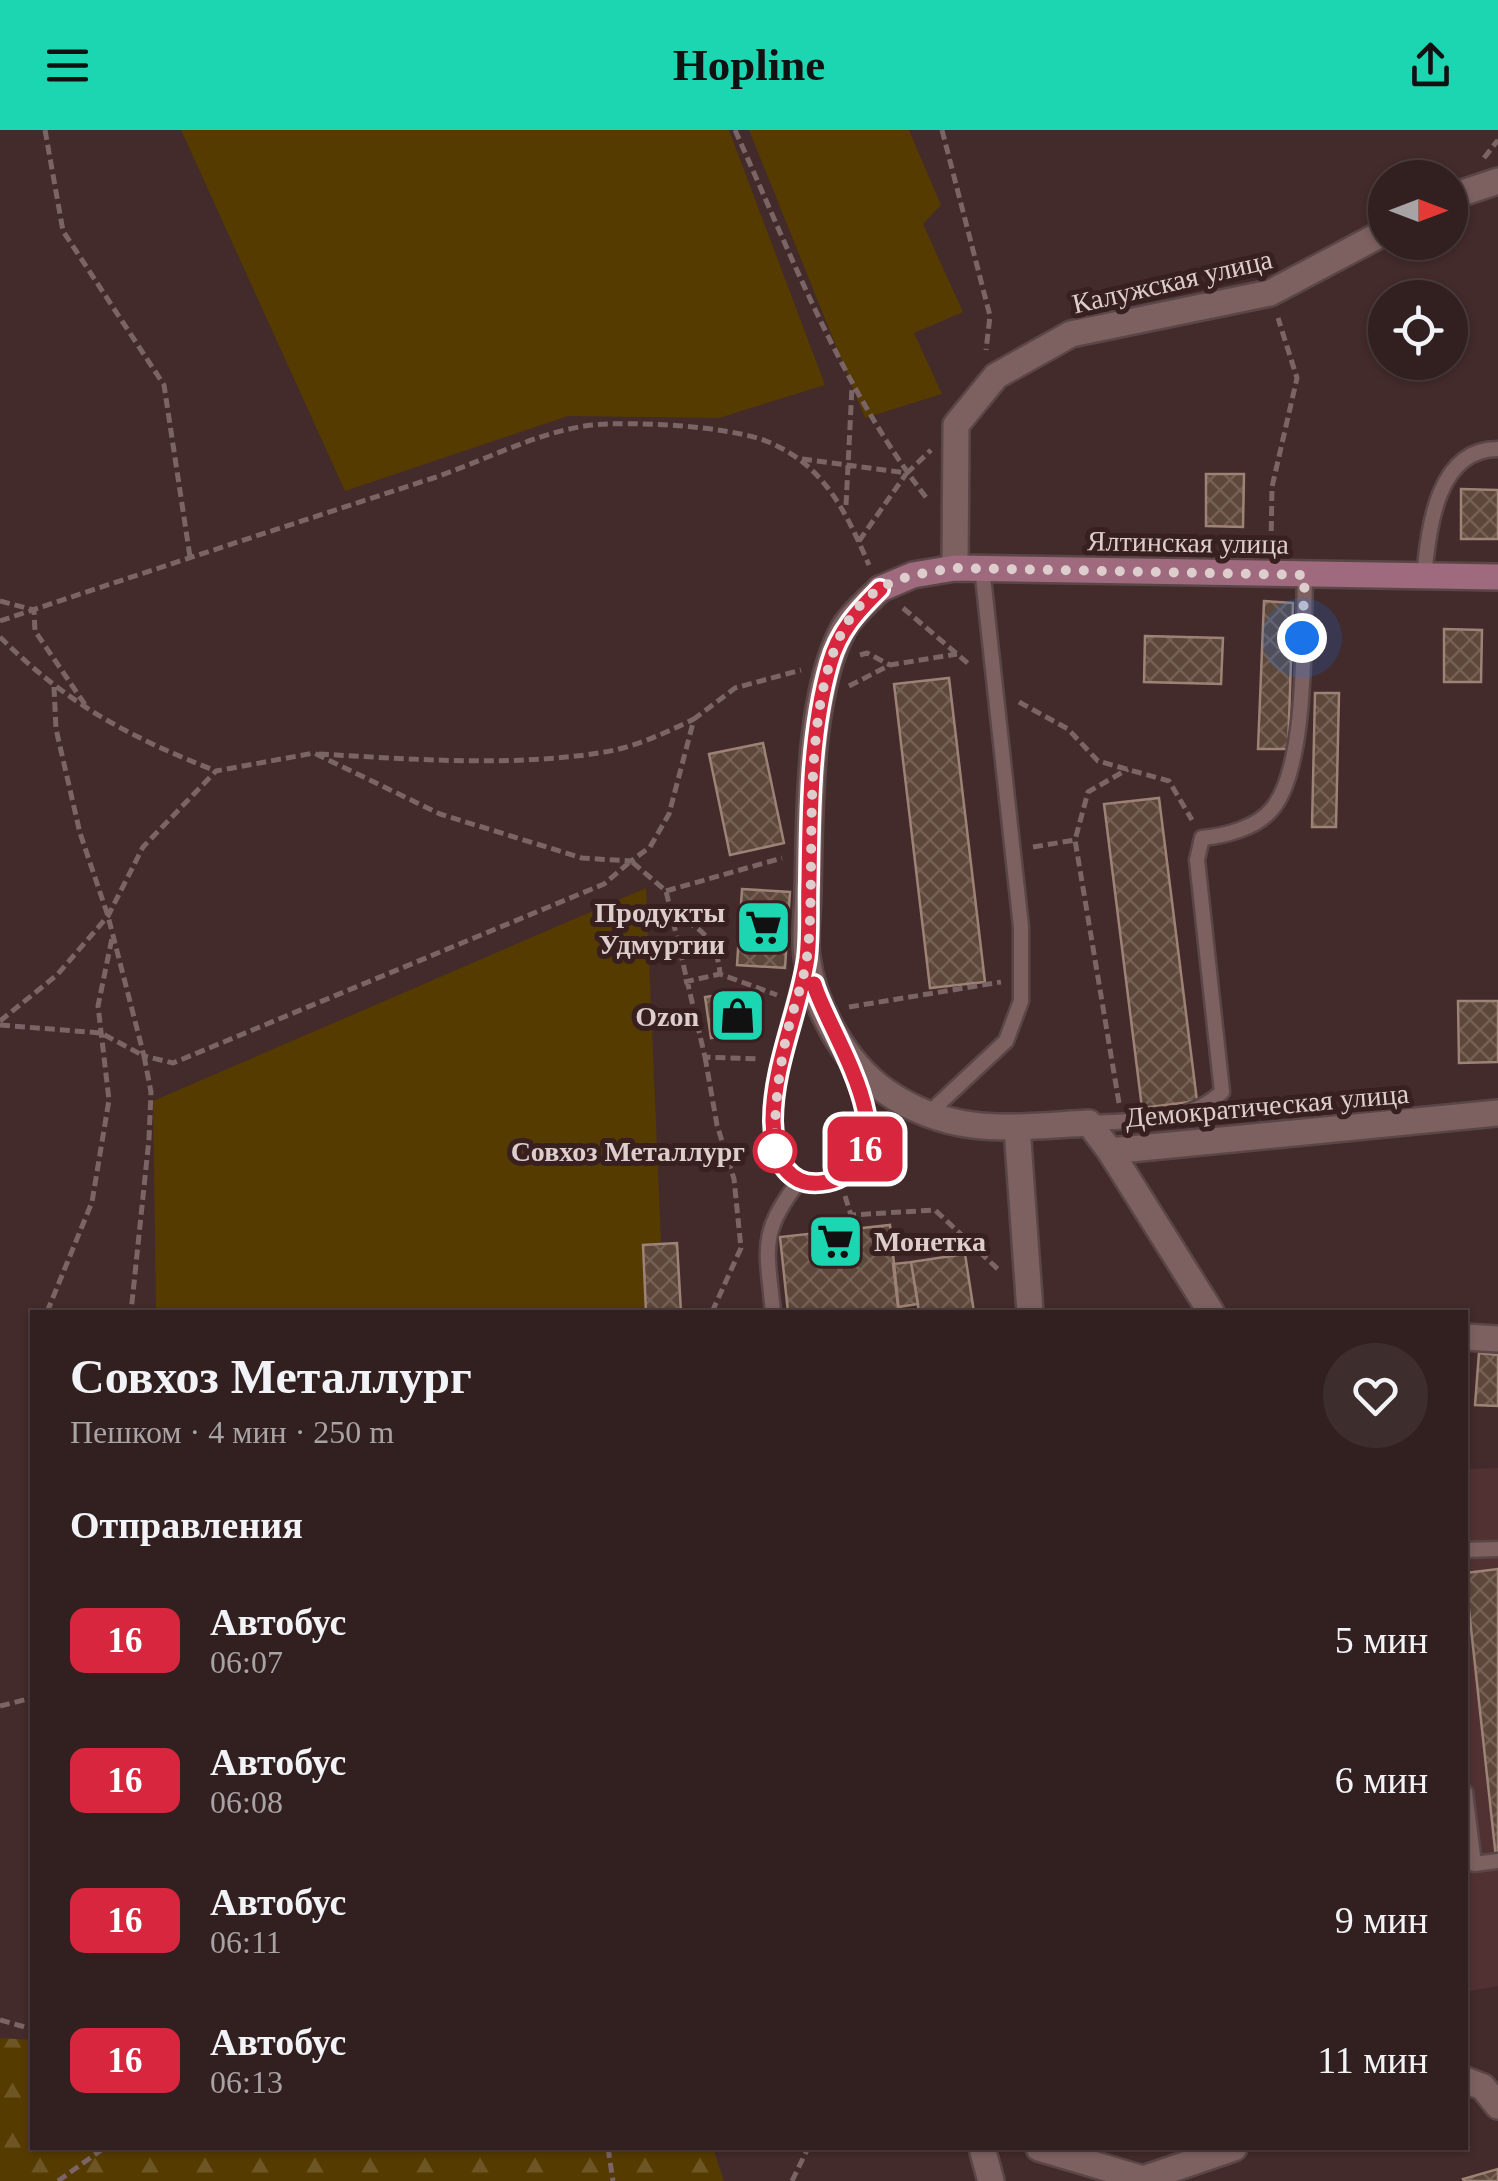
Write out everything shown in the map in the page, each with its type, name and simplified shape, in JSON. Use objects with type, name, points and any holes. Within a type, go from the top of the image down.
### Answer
[{"type":"street","points":[[1468,191],[1498,181]]},
{"type":"street","name":"Калужская улица","points":[[956,425],[996,376],[1072,334],[1270,294],[1368,241]]},
{"type":"street","points":[[954,568],[956,425]]},
{"type":"street","name":"Ялтинская улица","points":[[880,589],[913,575],[954,568],[1498,577]]},
{"type":"street","name":"Демократическая улица","points":[[880,589],[845,625],[830,664],[816,737],[807,957],[822,1012],[845,1048],[883,1090],[928,1115],[972,1128],[1089,1123],[1110,1150],[1498,1113]]},
{"type":"street","points":[[1016,1127],[1030,1305]]},
{"type":"street","points":[[1110,1150],[1210,1310]]},
{"type":"street","points":[[1468,1337],[1498,1339]]},
{"type":"street","points":[[1468,2081],[1483,2087],[1498,2106]]},
{"type":"street","points":[[983,2150],[991,2181]]},
{"type":"street","points":[[1046,2150],[1143,2180],[1228,2150]]},
{"type":"lane","points":[[1424,576],[1440,486],[1464,458],[1498,449]]},
{"type":"lane","points":[[928,1115],[1006,1041],[1022,1001],[1013,851],[982,568]]},
{"type":"lane","points":[[1089,1123],[1178,1116],[1208,1106],[1222,1092],[1197,860],[1202,838],[1224,836],[1272,810],[1292,765],[1305,575]]},
{"type":"lane","points":[[807,957],[773,1117],[775,1151],[783,1167],[800,1180],[818,1184],[839,1179],[854,1170],[864,1154],[868,1128],[845,1048]]},
{"type":"lane","points":[[774,1310],[766,1247],[774,1213],[800,1180]]},
{"type":"lane","points":[[1468,1550],[1498,1549]]},
{"type":"lane","points":[[1468,1816],[1474,1864],[1498,1861]]},
{"type":"path","points":[[45,130],[63,231],[164,385],[190,557]]},
{"type":"path","points":[[735,130],[852,384],[888,448],[955,534]]},
{"type":"path","points":[[942,130],[990,316],[982,393]]},
{"type":"path","points":[[1270,294],[1296,378],[1272,488],[1270,574]]},
{"type":"path","points":[[845,508],[852,384]]},
{"type":"path","points":[[0,621],[456,470],[546,436],[593,425],[738,432],[799,459],[908,473]]},
{"type":"path","points":[[859,541],[908,473],[956,425]]},
{"type":"path","points":[[799,459],[830,487],[845,508],[880,589],[996,689],[1068,729],[1098,761],[1169,781],[1202,838]]},
{"type":"path","points":[[0,601],[34,610]]},
{"type":"path","points":[[34,610],[35,631],[87,708]]},
{"type":"path","points":[[0,637],[54,687],[134,739],[216,771],[314,753],[506,758],[600,753],[649,740],[694,719],[735,688],[830,664]]},
{"type":"path","points":[[824,699],[890,665],[958,654]]},
{"type":"path","points":[[54,687],[56,729],[80,833],[113,934],[151,1092],[131,1310]]},
{"type":"path","points":[[0,1023],[101,1033],[144,1056],[173,1063],[604,884],[650,848],[669,814],[694,719]]},
{"type":"path","points":[[314,753],[440,814],[582,858],[631,861],[666,891],[717,1125],[734,1179],[741,1248],[713,1310]]},
{"type":"path","points":[[1122,1121],[1075,840],[1088,792],[1128,769]]},
{"type":"path","points":[[0,1023],[57,975],[108,916],[143,847],[216,771]]},
{"type":"path","points":[[1013,851],[1075,840]]},
{"type":"path","points":[[666,891],[809,851]]},
{"type":"path","points":[[671,916],[692,922],[708,938],[719,954],[720,974]]},
{"type":"path","points":[[48,1310],[92,1202],[109,1100],[98,1006],[113,934]]},
{"type":"path","points":[[684,982],[720,974],[796,1002]]},
{"type":"path","points":[[822,1012],[1022,979]]},
{"type":"path","points":[[705,1057],[783,1060]]},
{"type":"path","points":[[839,1179],[851,1215],[935,1210],[1030,1305]]},
{"type":"path","points":[[0,1706],[30,1698]]},
{"type":"path","points":[[0,2020],[30,2029]]},
{"type":"path","points":[[91,2150],[91,2158]]},
{"type":"path","points":[[58,2181],[101,2150]]},
{"type":"path","points":[[608,2150],[612,2181]]},
{"type":"path","points":[[792,2181],[807,2150]]},
{"type":"shaded area","points":[[1498,1468],[1498,1986],[1468,1991],[1468,1469]]},
{"type":"green space","points":[[181,130],[729,130],[825,385],[719,418],[568,416],[345,491]]},
{"type":"green space","points":[[749,130],[909,130],[941,205],[923,224],[963,312],[914,333],[942,394],[865,418]]},
{"type":"green space","points":[[646,888],[664,1310],[156,1310],[153,1101]]},
{"type":"green space","points":[[0,2038],[30,2040],[30,2150],[714,2150],[724,2181],[0,2181]]},
{"type":"building","points":[[1206,474],[1244,474],[1243,527],[1206,526]]},
{"type":"building","points":[[1461,489],[1498,490],[1498,539],[1461,539]]},
{"type":"building","points":[[1264,601],[1293,603],[1288,749],[1258,749]]},
{"type":"building","points":[[1444,629],[1482,630],[1481,682],[1444,682]]},
{"type":"building","points":[[1145,636],[1223,638],[1221,684],[1144,682]]},
{"type":"building","points":[[949,678],[985,982],[930,988],[894,684]]},
{"type":"building","points":[[1315,693],[1339,693],[1336,827],[1312,827]]},
{"type":"building","points":[[763,743],[784,843],[730,855],[709,754]]},
{"type":"building","points":[[1159,798],[1197,1101],[1142,1108],[1104,804]]},
{"type":"building","name":"Продукты Удмуртии","points":[[742,889],[790,892],[785,968],[737,965]]},
{"type":"building","points":[[754,990],[760,1031],[711,1038],[705,997]]},
{"type":"building","points":[[1458,1001],[1498,1001],[1498,1062],[1459,1063]]},
{"type":"building","points":[[890,1225],[899,1310],[788,1310],[780,1237]]},
{"type":"building","points":[[677,1243],[681,1310],[646,1310],[643,1245]]},
{"type":"building","points":[[965,1254],[974,1310],[919,1310],[911,1262]]},
{"type":"building","points":[[911,1262],[918,1304],[898,1307],[893,1264]]},
{"type":"building","points":[[1479,1353],[1498,1355],[1498,1406],[1475,1405]]},
{"type":"building","points":[[1498,1569],[1498,1858],[1468,1601],[1468,1573]]},
{"type":"building","points":[[1498,2169],[1498,2181],[1463,2179]]},
{"type":"bus line","name":"16","points":[[814,984],[822,1012],[845,1048],[862,1096],[868,1128],[864,1154],[854,1170],[818,1184],[800,1180],[783,1167],[775,1151],[773,1117],[786,1038],[807,957],[816,737],[830,664],[845,625],[880,589]]},
{"type":"place","name":"Продукты Удмуртии","points":[[764,928]]},
{"type":"place","name":"Ozon","points":[[738,1016]]},
{"type":"place","name":"Совхоз Металлург","points":[[775,1151]]},
{"type":"place","name":"Монетка","points":[[835,1241]]},
{"type":"route","points":[[775,1151],[773,1117],[786,1038],[807,957],[816,737],[830,664],[845,625],[880,589],[913,575],[954,568],[1305,575],[1302,638]]}]
